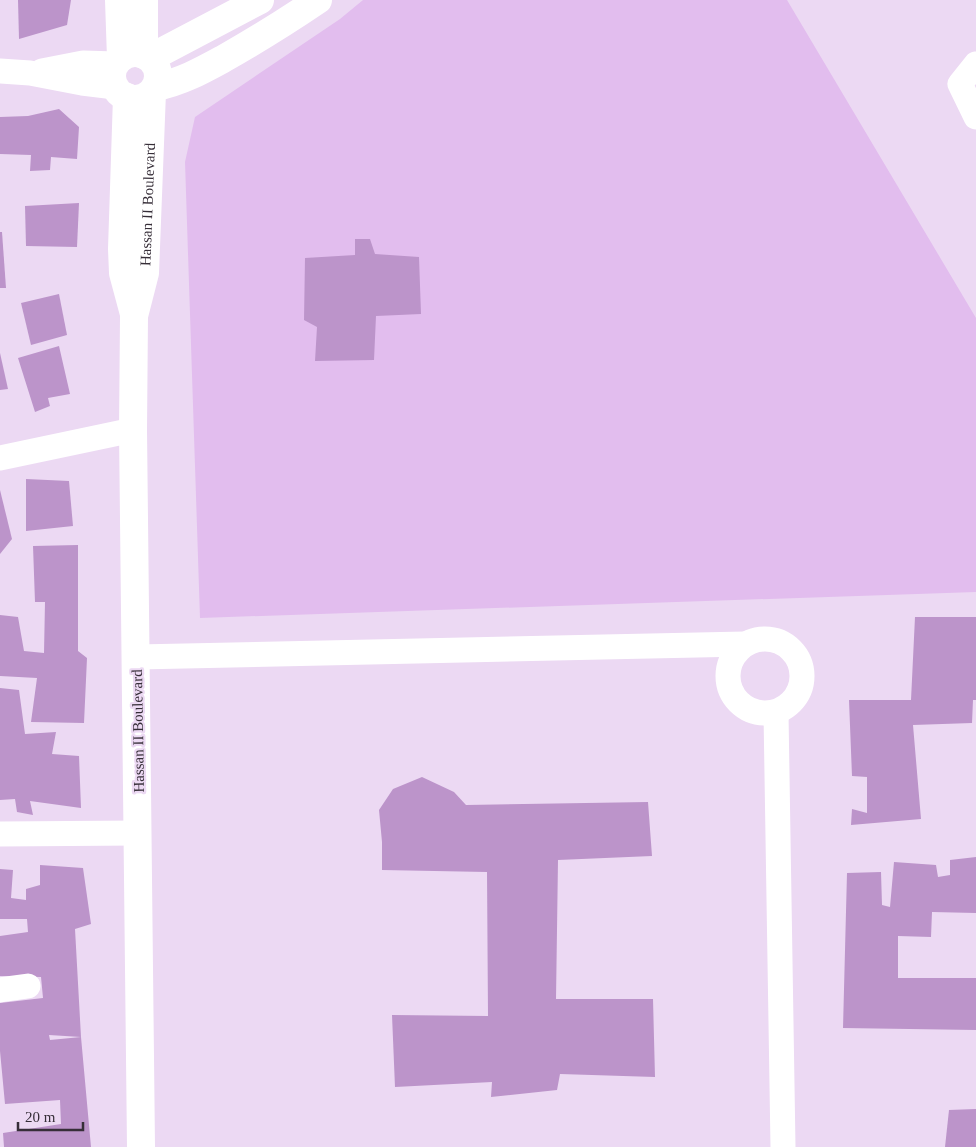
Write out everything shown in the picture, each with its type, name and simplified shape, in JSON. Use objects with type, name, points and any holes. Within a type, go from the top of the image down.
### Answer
[{"type":"main road","name":"Hassan II Boulevard","points":[[120,0],[135,75]]},
{"type":"main road","name":"Hassan II Boulevard","points":[[142,1147],[133,430],[134,316],[124,273],[122,249],[135,75],[144,0]]},
{"type":"main road","points":[[135,75],[260,0]]},
{"type":"main road","points":[[135,75],[173,84],[189,78],[245,47],[318,0]]},
{"type":"street","points":[[0,71],[30,73],[83,63],[135,75]]},
{"type":"street","points":[[976,64],[960,84],[976,117]]},
{"type":"street","points":[[0,458],[133,430]]},
{"type":"street","points":[[137,657],[745,644],[759,639],[773,639],[786,645],[796,655],[802,668],[802,682],[798,696],[788,706],[776,713],[762,714],[749,711],[738,703],[731,692],[727,679],[729,665],[735,653],[745,644]]},
{"type":"street","points":[[776,713],[783,1147]]},
{"type":"street","points":[[0,834],[138,833]]},
{"type":"street","points":[[0,990],[28,986]]},
{"type":"shaded area","points":[[363,0],[787,0],[976,318],[976,592],[200,618],[185,162],[195,117],[340,19]]},
{"type":"building","points":[[18,0],[71,0],[67,25],[19,39]]},
{"type":"building","points":[[59,109],[79,127],[77,159],[51,157],[50,170],[30,171],[31,155],[0,154],[0,117],[28,116]]},
{"type":"building","points":[[79,203],[77,247],[26,246],[25,206]]},
{"type":"building","points":[[0,232],[2,232],[6,288],[0,288]]},
{"type":"building","points":[[355,239],[370,239],[375,254],[419,257],[421,314],[376,316],[374,360],[315,361],[317,327],[304,320],[305,258],[355,255]]},
{"type":"building","points":[[59,294],[67,335],[31,345],[21,303]]},
{"type":"building","points":[[59,346],[70,394],[48,398],[50,406],[35,412],[18,358]]},
{"type":"building","points":[[0,353],[8,389],[0,390]]},
{"type":"building","points":[[26,479],[69,481],[73,526],[26,531]]},
{"type":"building","points":[[0,490],[12,539],[0,554]]},
{"type":"building","points":[[78,545],[78,651],[87,658],[84,723],[31,722],[37,678],[0,676],[0,615],[18,617],[24,651],[44,653],[45,602],[35,602],[33,546]]},
{"type":"building","points":[[915,617],[976,617],[976,700],[973,700],[972,723],[913,725],[921,819],[851,825],[852,809],[867,813],[867,777],[852,776],[849,700],[911,700]]},
{"type":"building","points":[[0,688],[19,690],[25,734],[56,732],[52,754],[79,756],[81,808],[30,801],[33,815],[17,812],[15,799],[0,800]]},
{"type":"building","points":[[422,777],[454,792],[466,805],[648,802],[652,856],[558,860],[556,999],[653,999],[655,1077],[560,1074],[557,1090],[491,1097],[492,1082],[395,1087],[392,1015],[488,1016],[487,872],[382,870],[379,810],[393,789]]},
{"type":"building","points":[[976,857],[976,913],[932,912],[931,937],[898,936],[898,978],[976,978],[976,1030],[843,1028],[847,873],[881,872],[882,905],[890,907],[894,862],[936,865],[938,877],[950,875],[950,860]]},
{"type":"building","points":[[40,865],[83,868],[91,924],[75,929],[81,1037],[91,1147],[4,1147],[3,1133],[61,1124],[60,1100],[5,1104],[0,1051],[0,1003],[43,998],[41,977],[0,976],[0,936],[28,932],[27,919],[0,919],[0,869],[13,870],[11,898],[26,900],[26,889],[40,885]],"holes":[[[49,1035],[81,1037],[50,1040]]]},
{"type":"building","points":[[976,1109],[976,1147],[945,1147],[949,1110]]}]
